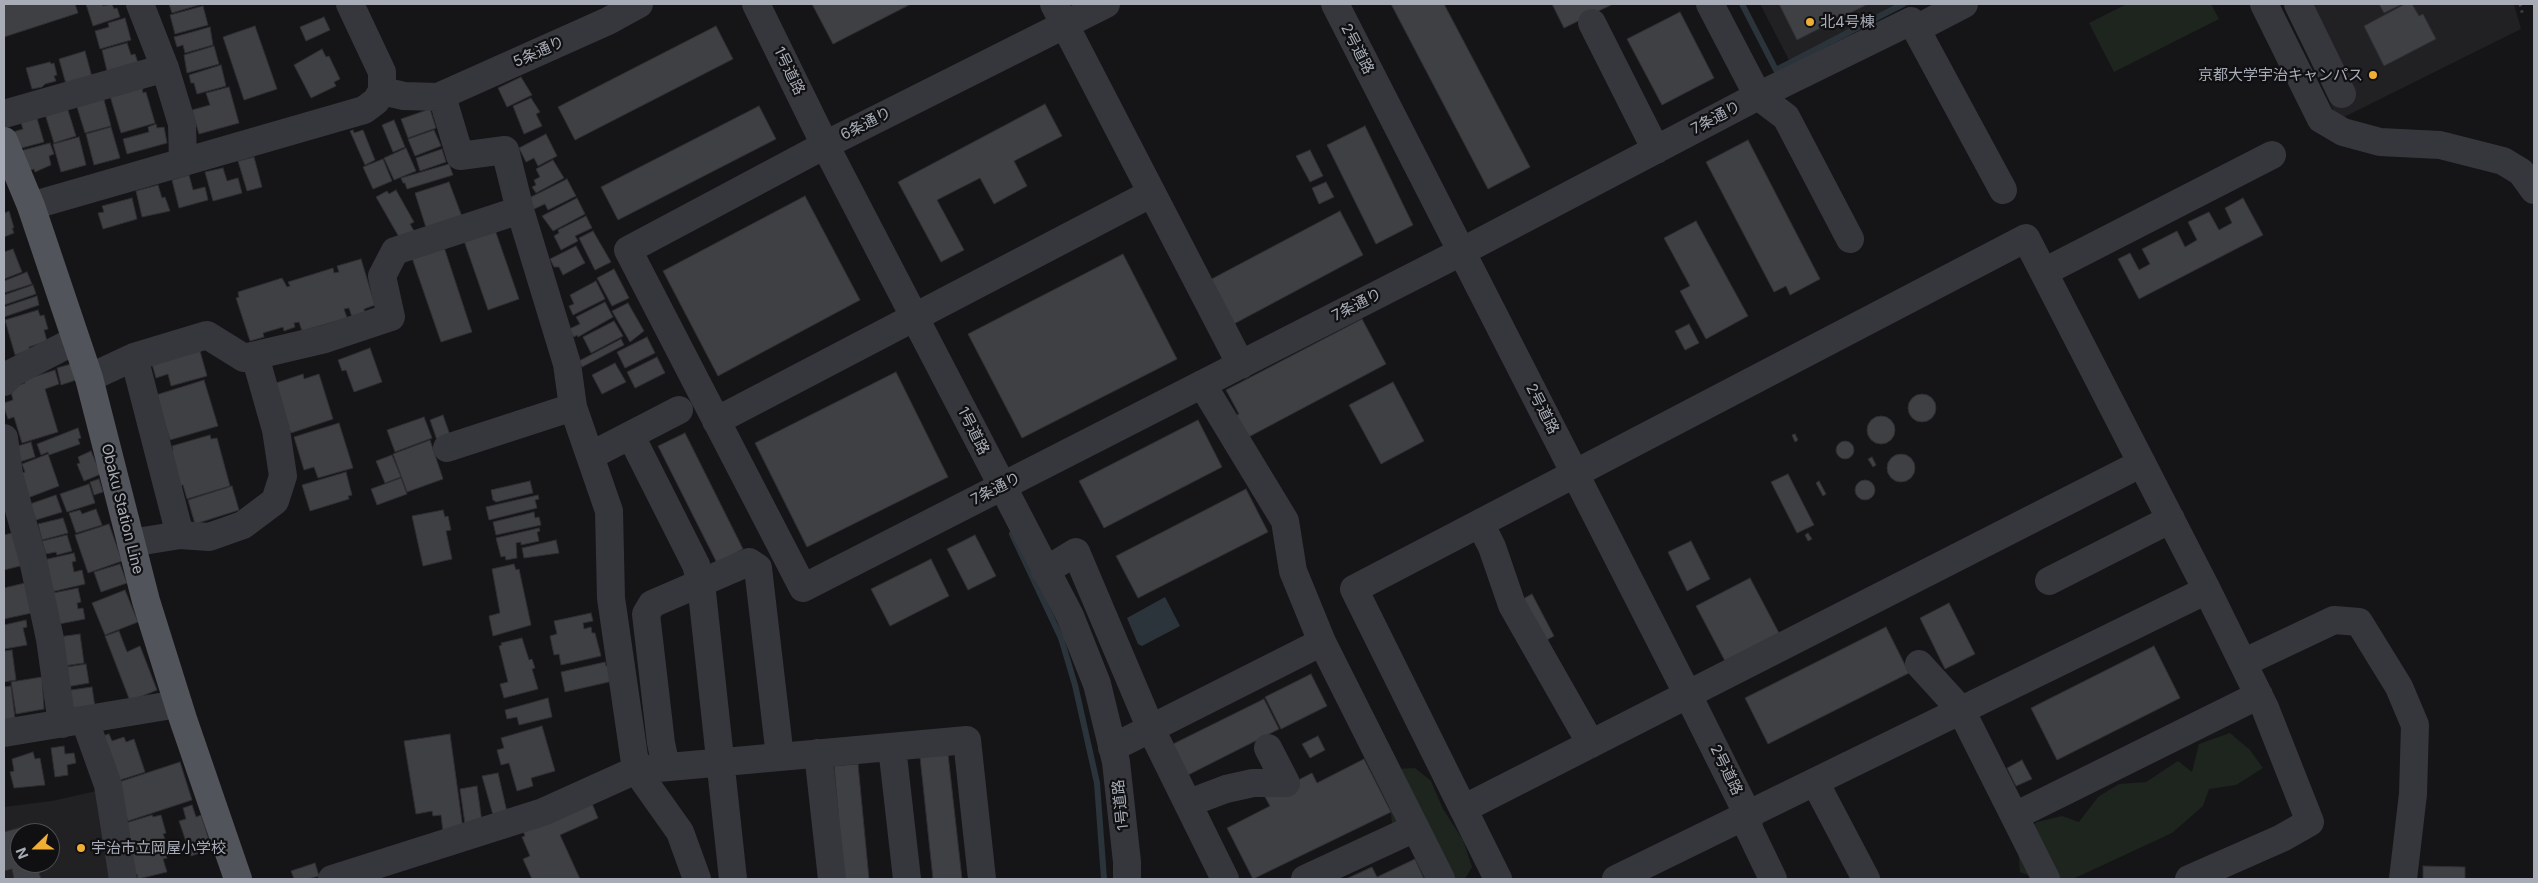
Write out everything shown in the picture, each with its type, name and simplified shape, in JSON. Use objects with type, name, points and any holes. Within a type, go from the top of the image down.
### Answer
[{"type":"main road","name":"Obaku Station Line","points":[[4,141],[31,206],[89,378],[131,543],[178,704],[238,879]]},
{"type":"street","points":[[140,4],[165,68],[182,124],[183,162]]},
{"type":"street","points":[[31,206],[364,110],[376,101],[382,91],[382,72],[350,4]]},
{"type":"street","name":"5条通り","points":[[438,97],[608,21],[639,4]]},
{"type":"street","name":"1号道路","points":[[756,4],[825,145],[1070,616],[1097,684],[1112,748],[1126,853],[1127,879]]},
{"type":"street","name":"6条通り","points":[[716,421],[628,250],[825,145],[1059,14],[1106,4]]},
{"type":"street","name":"2号道路","points":[[1335,4],[1688,695],[1748,815],[1749,829],[1773,879]]},
{"type":"street","points":[[1710,4],[1758,96],[1786,117],[1850,239]]},
{"type":"street","name":"7条通り","points":[[716,421],[803,588],[1461,252],[1758,96],[1964,4]]},
{"type":"street","points":[[2264,4],[2321,119],[2342,132],[2380,142],[2440,145],[2503,161],[2521,172],[2534,190]]},
{"type":"street","points":[[2298,4],[2342,94]]},
{"type":"street","points":[[1059,14],[1241,364]]},
{"type":"street","points":[[1592,23],[1656,150]]},
{"type":"street","points":[[1914,25],[2003,190]]},
{"type":"street","points":[[4,114],[165,68]]},
{"type":"street","points":[[382,91],[404,96],[438,97],[444,103],[460,156],[505,150],[520,210],[567,364],[573,407],[610,511],[610,598],[636,770],[680,832],[697,879]]},
{"type":"street","points":[[2044,272],[2272,155]]},
{"type":"street","points":[[716,421],[915,319],[1152,193]]},
{"type":"street","points":[[89,378],[134,357],[207,335],[244,358],[325,339],[391,317],[382,276],[395,251],[520,210]]},
{"type":"street","points":[[1498,879],[1354,590],[2026,238],[2243,663],[2310,822],[2282,838],[2189,879]]},
{"type":"street","points":[[4,382],[12,373],[76,340]]},
{"type":"street","points":[[131,543],[180,535],[209,537],[243,525],[275,501],[283,476],[276,430],[255,356]]},
{"type":"street","points":[[134,357],[180,535]]},
{"type":"street","points":[[1202,384],[1284,521],[1293,571],[1322,642],[1441,879]]},
{"type":"street","points":[[447,448],[573,407]]},
{"type":"street","points":[[590,456],[679,410]]},
{"type":"street","points":[[631,436],[696,565],[701,583],[733,879]]},
{"type":"street","points":[[4,438],[9,474],[34,560],[50,639],[74,722],[108,785],[123,879]]},
{"type":"street","points":[[1463,809],[2142,463]]},
{"type":"street","points":[[2049,581],[2171,519]]},
{"type":"street","points":[[1480,523],[1492,547],[1512,605],[1534,647],[1562,690],[1591,744]]},
{"type":"street","points":[[1045,571],[1076,552],[1151,729],[1225,879]]},
{"type":"street","points":[[666,767],[661,743],[646,614],[652,604],[749,562],[758,568],[780,757]]},
{"type":"street","points":[[1616,879],[2207,590]]},
{"type":"street","points":[[2243,663],[2334,620],[2359,622],[2399,687],[2415,725],[2413,794],[2403,879]]},
{"type":"street","points":[[1112,748],[1322,642]]},
{"type":"street","points":[[1919,664],[1961,710],[2046,879]]},
{"type":"street","points":[[2015,816],[2258,695]]},
{"type":"street","points":[[4,733],[178,704]]},
{"type":"street","points":[[332,879],[543,812],[636,770],[966,740],[982,879]]},
{"type":"street","points":[[892,747],[907,879]]},
{"type":"street","points":[[1189,803],[1226,789],[1253,783],[1286,783],[1268,748]]},
{"type":"street","points":[[818,753],[832,879]]},
{"type":"street","points":[[1816,782],[1866,879]]},
{"type":"street","points":[[1302,874],[1415,828]]},
{"type":"path","points":[[2520,4],[2523,16]]},
{"type":"shaded area","points":[[1760,4],[1911,4],[1790,62]]},
{"type":"shaded area","points":[[2127,4],[2211,4],[2219,19],[2114,72],[2089,23]]},
{"type":"shaded area","name":"京都大学宇治キャンパス","points":[[2284,4],[2514,4],[2521,29],[2338,120]]},
{"type":"shaded area","points":[[1165,597],[1180,626],[1142,646],[1138,644],[1127,618]]},
{"type":"shaded area","points":[[2230,733],[2250,750],[2263,768],[2236,785],[2209,789],[2203,806],[2172,833],[2073,879],[2037,879],[2020,872],[2018,848],[2030,827],[2037,822],[2062,816],[2079,822],[2098,797],[2119,784],[2146,782],[2178,761],[2192,772],[2199,744]]},
{"type":"shaded area","points":[[1415,768],[1431,781],[1443,809],[1463,840],[1472,867],[1465,879],[1422,879],[1416,857],[1417,839],[1393,828],[1388,796],[1397,769]]},
{"type":"shaded area","name":"宇治市立岡屋小学校","points":[[105,789],[116,879],[4,879],[4,807],[52,801]]},
{"type":"building","points":[[4,4],[75,4],[78,13],[4,37]]},
{"type":"building","points":[[86,4],[102,4],[103,6],[112,4],[114,9],[117,8],[120,17],[93,26]]},
{"type":"building","points":[[169,4],[202,4],[172,13]]},
{"type":"building","points":[[812,4],[911,4],[833,44]]},
{"type":"building","points":[[1391,4],[1444,4],[1530,167],[1488,189]]},
{"type":"building","points":[[1552,4],[1613,4],[1564,28]]},
{"type":"building","name":"北4号棟","points":[[1779,4],[1868,4],[1797,40]]},
{"type":"building","points":[[2379,4],[2402,4],[2384,13]]},
{"type":"building","points":[[2405,4],[2412,4],[2419,16],[2423,14],[2436,39],[2384,66],[2364,26]]},
{"type":"building","points":[[203,6],[208,25],[175,34],[170,15]]},
{"type":"building","points":[[1680,12],[1714,78],[1662,105],[1627,39]]},
{"type":"building","points":[[324,17],[330,30],[306,41],[300,27]]},
{"type":"building","points":[[125,18],[131,40],[100,49],[95,31],[109,27],[108,23]]},
{"type":"building","points":[[255,26],[277,89],[244,100],[223,37]]},
{"type":"building","points":[[716,26],[733,59],[575,140],[558,107]]},
{"type":"building","points":[[210,27],[213,45],[185,53],[183,45],[177,47],[174,37]]},
{"type":"building","points":[[127,43],[131,55],[135,54],[138,63],[107,71],[102,50]]},
{"type":"building","points":[[214,46],[219,64],[187,73],[184,55]]},
{"type":"building","points":[[322,49],[326,57],[329,56],[340,79],[334,82],[336,86],[311,98],[294,65]]},
{"type":"building","points":[[85,51],[92,77],[66,84],[59,59]]},
{"type":"building","points":[[50,62],[51,64],[54,63],[57,75],[54,76],[56,81],[32,89],[26,68]]},
{"type":"building","points":[[221,65],[226,86],[197,94],[194,83],[191,83],[189,75]]},
{"type":"building","points":[[521,77],[532,95],[507,107],[498,88]]},
{"type":"building","points":[[142,86],[143,93],[146,92],[155,123],[121,133],[110,96]]},
{"type":"building","points":[[229,87],[239,123],[199,134],[192,110],[210,105],[206,93]]},
{"type":"building","points":[[103,96],[111,126],[85,133],[77,107]]},
{"type":"building","points":[[531,98],[540,112],[536,114],[542,126],[524,134],[513,106]]},
{"type":"building","points":[[1045,104],[1062,136],[1014,161],[1027,186],[994,204],[980,178],[937,200],[964,250],[941,262],[898,182]]},
{"type":"building","points":[[759,106],[776,139],[618,220],[601,187]]},
{"type":"building","points":[[67,107],[76,136],[54,143],[45,114]]},
{"type":"building","points":[[430,109],[436,128],[408,138],[401,119]]},
{"type":"building","points":[[36,115],[44,142],[18,149],[13,132],[23,129],[20,120]]},
{"type":"building","points":[[394,120],[405,147],[393,152],[382,125]]},
{"type":"building","points":[[156,124],[157,128],[164,127],[167,143],[127,154],[123,139],[149,132],[148,127]]},
{"type":"building","points":[[1365,126],[1413,225],[1376,244],[1327,145]]},
{"type":"building","points":[[111,127],[120,158],[94,165],[86,134]]},
{"type":"building","points":[[353,130],[354,133],[363,130],[375,160],[365,165],[350,131]]},
{"type":"building","points":[[434,130],[441,146],[415,156],[408,139]]},
{"type":"building","points":[[546,134],[557,156],[538,166],[534,158],[526,162],[519,148]]},
{"type":"building","points":[[79,137],[86,165],[61,172],[53,144]]},
{"type":"building","points":[[1748,140],[1820,279],[1790,295],[1786,286],[1774,292],[1706,162]]},
{"type":"building","points":[[50,143],[54,154],[49,156],[51,165],[35,172],[34,169],[28,171],[20,151]]},
{"type":"building","points":[[406,148],[416,171],[394,180],[384,158]]},
{"type":"building","points":[[442,149],[446,162],[420,171],[416,158]]},
{"type":"building","points":[[1310,150],[1323,176],[1310,182],[1296,156]]},
{"type":"building","points":[[254,157],[262,187],[247,191],[238,161]]},
{"type":"building","points":[[383,159],[392,181],[373,189],[363,167]]},
{"type":"building","points":[[553,160],[564,178],[536,193],[532,187],[536,185],[534,180],[540,177],[536,169]]},
{"type":"building","points":[[449,164],[453,175],[407,189],[401,178]]},
{"type":"building","points":[[223,168],[227,181],[238,178],[242,193],[213,201],[205,172]]},
{"type":"building","points":[[189,175],[193,190],[205,187],[208,200],[179,208],[172,180]]},
{"type":"building","points":[[567,179],[576,196],[548,210],[545,204],[534,209],[529,198]]},
{"type":"building","points":[[449,182],[464,222],[428,234],[415,193]]},
{"type":"building","points":[[1326,182],[1334,197],[1319,204],[1312,188]]},
{"type":"building","points":[[158,185],[162,198],[165,197],[170,211],[142,217],[136,191]]},
{"type":"building","points":[[396,190],[414,222],[410,224],[417,236],[403,244],[376,197],[387,191],[389,194]]},
{"type":"building","points":[[805,196],[860,300],[718,376],[663,271]]},
{"type":"building","points":[[132,198],[137,219],[103,229],[98,213],[104,212],[102,206]]},
{"type":"building","points":[[577,198],[585,214],[553,231],[542,216]]},
{"type":"building","points":[[2243,198],[2263,235],[2139,299],[2118,259],[2130,253],[2139,270],[2150,264],[2142,249],[2177,231],[2185,247],[2197,240],[2188,222],[2209,212],[2219,230],[2232,223],[2225,208]]},
{"type":"building","points":[[4,209],[5,213],[9,211],[14,233],[4,237]]},
{"type":"building","points":[[1340,211],[1363,255],[1230,326],[1206,282]]},
{"type":"building","points":[[586,216],[592,228],[575,236],[578,241],[561,250],[554,236],[559,233],[558,230]]},
{"type":"building","points":[[1696,221],[1748,316],[1706,339],[1680,291],[1690,286],[1664,238]]},
{"type":"building","points":[[493,224],[519,299],[488,310],[462,235]]},
{"type":"building","points":[[593,231],[611,262],[595,270],[579,238]]},
{"type":"building","points":[[443,244],[472,332],[441,342],[411,255]]},
{"type":"building","points":[[576,246],[585,263],[563,275],[559,267],[554,267],[550,259]]},
{"type":"building","points":[[13,249],[22,272],[4,279],[4,252]]},
{"type":"building","points":[[1123,254],[1177,359],[1022,438],[968,334]]},
{"type":"building","points":[[361,259],[375,305],[364,309],[365,313],[352,317],[349,308],[344,309],[347,318],[302,331],[299,322],[294,323],[295,327],[284,331],[283,327],[263,333],[264,337],[250,341],[236,298],[239,297],[238,292],[282,278],[287,287],[290,286],[288,282],[333,268],[334,273],[339,272],[337,266]]},
{"type":"building","points":[[614,269],[629,298],[612,306],[597,278]]},
{"type":"building","points":[[27,272],[32,284],[4,293],[4,281]]},
{"type":"building","points":[[596,281],[605,299],[573,315],[569,306],[574,304],[570,295]]},
{"type":"building","points":[[33,285],[36,294],[4,305],[4,295]]},
{"type":"building","points":[[37,296],[39,305],[4,317],[4,307]]},
{"type":"building","points":[[605,302],[613,317],[578,337],[577,335],[574,337],[569,329],[580,324],[576,317]]},
{"type":"building","points":[[628,303],[644,331],[630,342],[612,311]]},
{"type":"building","points":[[38,310],[40,316],[44,315],[48,329],[44,330],[47,341],[29,347],[30,350],[15,355],[5,320]]},
{"type":"building","points":[[1362,319],[1386,364],[1241,441],[1229,419],[1239,414],[1226,390]]},
{"type":"building","points":[[614,321],[623,336],[591,353],[583,337]]},
{"type":"building","points":[[1689,324],[1699,343],[1685,350],[1675,331]]},
{"type":"building","points":[[647,337],[655,353],[625,368],[617,352]]},
{"type":"building","points":[[621,339],[624,345],[582,367],[579,361]]},
{"type":"building","points":[[370,348],[382,382],[354,392],[346,370],[342,371],[338,360]]},
{"type":"building","points":[[200,351],[207,376],[171,386],[168,374],[156,378],[152,364]]},
{"type":"building","points":[[657,357],[665,373],[635,388],[627,372]]},
{"type":"building","points":[[615,363],[626,382],[602,394],[592,375]]},
{"type":"building","points":[[71,364],[76,380],[61,385],[57,368]]},
{"type":"building","points":[[55,370],[59,384],[45,389],[58,432],[22,443],[14,417],[8,419],[4,407],[4,403],[13,400],[10,388],[25,383],[24,380]]},
{"type":"building","points":[[896,372],[948,477],[807,547],[755,443]]},
{"type":"building","points":[[303,374],[304,379],[319,374],[333,419],[291,433],[270,385]]},
{"type":"building","points":[[204,380],[218,426],[170,440],[156,395]]},
{"type":"building","points":[[1393,382],[1424,441],[1381,464],[1349,405]]},
{"type":"building","points":[[1922,394],[1932,398],[1936,408],[1932,418],[1922,422],[1912,418],[1908,408],[1912,398]]},
{"type":"building","points":[[443,415],[450,435],[437,440],[430,420]]},
{"type":"building","points":[[1881,416],[1891,420],[1895,430],[1891,440],[1881,444],[1871,440],[1867,430],[1871,420]]},
{"type":"building","points":[[424,417],[432,438],[395,452],[387,430]]},
{"type":"building","points":[[1198,420],[1222,467],[1104,528],[1079,481]]},
{"type":"building","points":[[339,423],[353,468],[318,478],[314,467],[304,470],[294,437]]},
{"type":"building","points":[[78,428],[81,438],[78,439],[80,444],[49,455],[48,452],[41,455],[37,444]]},
{"type":"building","points":[[685,433],[743,549],[717,563],[658,446]]},
{"type":"building","points":[[1795,434],[1798,440],[1795,442],[1792,435]]},
{"type":"building","points":[[210,435],[211,439],[217,438],[230,486],[187,499],[183,485],[179,486],[169,451],[173,450],[172,446]]},
{"type":"building","points":[[430,440],[443,479],[407,492],[393,454]]},
{"type":"building","points":[[1841,441],[1849,441],[1854,446],[1852,457],[1841,459],[1836,454],[1836,446]]},
{"type":"building","points":[[31,442],[35,457],[13,464],[8,449]]},
{"type":"building","points":[[91,451],[101,474],[84,481],[77,464],[80,463],[78,457]]},
{"type":"building","points":[[48,454],[59,486],[25,499],[16,475],[25,472],[22,464]]},
{"type":"building","points":[[1901,454],[1911,458],[1915,468],[1911,478],[1901,482],[1891,478],[1887,468],[1891,458]]},
{"type":"building","points":[[392,455],[401,477],[385,483],[376,461]]},
{"type":"building","points":[[1872,457],[1876,465],[1873,467],[1868,459]]},
{"type":"building","points":[[346,472],[352,495],[348,496],[349,499],[310,511],[302,485]]},
{"type":"building","points":[[1788,474],[1814,525],[1797,533],[1771,482]]},
{"type":"building","points":[[401,478],[407,494],[377,505],[371,489]]},
{"type":"building","points":[[99,479],[103,492],[94,495],[90,482]]},
{"type":"building","points":[[1865,480],[1872,483],[1875,490],[1872,497],[1865,500],[1858,497],[1855,490],[1858,483]]},
{"type":"building","points":[[530,481],[533,493],[496,502],[493,500],[491,490]]},
{"type":"building","points":[[1819,481],[1826,494],[1823,496],[1816,483]]},
{"type":"building","points":[[89,484],[95,503],[67,512],[60,494]]},
{"type":"building","points":[[232,486],[239,510],[195,524],[188,500]]},
{"type":"building","points":[[1246,489],[1268,532],[1138,598],[1116,556]]},
{"type":"building","points":[[56,495],[62,512],[36,520],[30,504]]},
{"type":"building","points":[[538,495],[539,499],[535,500],[537,508],[489,520],[486,507]]},
{"type":"building","points":[[96,509],[102,525],[76,533],[69,513],[80,510],[82,514]]},
{"type":"building","points":[[443,510],[445,517],[448,516],[451,530],[446,531],[452,559],[423,566],[412,516]]},
{"type":"building","points":[[534,512],[535,518],[539,517],[541,525],[496,535],[493,522]]},
{"type":"building","points":[[63,518],[68,533],[42,540],[38,524]]},
{"type":"building","points":[[109,524],[122,561],[88,573],[75,535]]},
{"type":"building","points":[[539,528],[540,531],[537,532],[539,541],[521,545],[521,542],[516,543],[517,558],[506,560],[505,556],[501,557],[496,538]]},
{"type":"building","points":[[16,532],[24,565],[4,570],[4,535]]},
{"type":"building","points":[[1808,533],[1812,539],[1808,541],[1805,535]]},
{"type":"building","points":[[67,535],[72,551],[57,555],[56,552],[46,554],[42,541]]},
{"type":"building","points":[[975,535],[996,576],[968,590],[947,549]]},
{"type":"building","points":[[556,540],[559,553],[524,558],[522,548]]},
{"type":"building","points":[[1691,541],[1710,579],[1687,591],[1668,552]]},
{"type":"building","points":[[74,553],[76,561],[72,562],[74,572],[82,570],[85,584],[47,593],[39,561]]},
{"type":"building","points":[[931,559],[949,596],[890,626],[871,589]]},
{"type":"building","points":[[120,564],[127,583],[101,592],[94,572]]},
{"type":"building","points":[[514,564],[516,570],[519,569],[531,625],[493,636],[489,616],[500,613],[492,569]]},
{"type":"building","points":[[1750,578],[1779,633],[1725,661],[1696,606]]},
{"type":"building","points":[[29,582],[36,612],[4,619],[4,588]]},
{"type":"building","points":[[78,588],[81,602],[77,603],[78,609],[83,608],[85,619],[54,625],[48,594]]},
{"type":"building","points":[[125,590],[138,622],[105,635],[92,603]]},
{"type":"building","points":[[1532,594],[1554,636],[1528,650],[1512,605]]},
{"type":"building","points":[[1949,603],[1975,654],[1945,669],[1920,618]]},
{"type":"building","points":[[591,613],[593,621],[583,623],[584,629],[591,627],[592,633],[595,633],[601,656],[561,665],[559,654],[554,655],[550,636],[557,634],[554,621]]},
{"type":"building","points":[[26,620],[27,627],[23,628],[27,645],[4,649],[4,625]]},
{"type":"building","points":[[1886,627],[1909,673],[1768,744],[1745,698]]},
{"type":"building","points":[[119,631],[127,652],[140,646],[157,690],[130,701],[105,636]]},
{"type":"building","points":[[80,634],[84,663],[57,667],[58,637]]},
{"type":"building","points":[[522,638],[529,660],[532,659],[535,668],[532,669],[538,689],[504,698],[500,684],[508,682],[499,646],[502,645],[501,643]]},
{"type":"building","points":[[2154,646],[2180,698],[2057,760],[2031,708]]},
{"type":"building","points":[[12,650],[16,680],[4,682],[4,651]]},
{"type":"building","points":[[605,662],[606,666],[609,665],[613,681],[565,692],[561,672]]},
{"type":"building","points":[[86,664],[89,683],[66,687],[61,668]]},
{"type":"building","points":[[1311,674],[1327,706],[1281,729],[1265,697]]},
{"type":"building","points":[[42,677],[44,709],[16,714],[11,682]]},
{"type":"building","points":[[11,686],[15,718],[4,720],[4,687]]},
{"type":"building","points":[[92,687],[95,707],[67,712],[64,691]]},
{"type":"building","points":[[548,698],[552,717],[519,725],[517,717],[507,719],[505,710]]},
{"type":"building","points":[[1264,699],[1279,729],[1188,775],[1173,744]]},
{"type":"building","points":[[542,726],[555,771],[531,778],[533,786],[517,791],[509,763],[501,765],[497,750],[504,748],[501,738]]},
{"type":"building","points":[[109,734],[112,741],[124,737],[126,742],[134,739],[145,772],[114,782],[99,737]]},
{"type":"building","points":[[450,734],[463,829],[443,832],[441,815],[433,816],[432,811],[416,814],[404,741]]},
{"type":"building","points":[[1318,736],[1325,750],[1310,758],[1302,744]]},
{"type":"building","points":[[64,746],[65,754],[74,753],[76,763],[67,765],[68,775],[55,777],[51,748]]},
{"type":"building","points":[[33,752],[35,759],[40,758],[45,785],[14,788],[10,772],[14,771],[12,759]]},
{"type":"building","points":[[948,754],[962,879],[933,879],[920,757]]},
{"type":"building","points":[[1364,759],[1391,812],[1253,879],[1227,828],[1270,806],[1265,797],[1312,773],[1317,783]]},
{"type":"building","points":[[2022,760],[2032,779],[2016,786],[2007,768]]},
{"type":"building","points":[[180,762],[192,800],[128,821],[113,784]]},
{"type":"building","points":[[858,764],[869,879],[844,879],[834,766]]},
{"type":"building","points":[[498,773],[507,812],[493,815],[482,776]]},
{"type":"building","points":[[477,786],[482,822],[465,824],[460,789]]},
{"type":"building","points":[[591,801],[598,818],[560,835],[580,879],[532,879],[523,859],[530,856],[522,837],[525,836],[523,831]]},
{"type":"building","points":[[192,805],[196,817],[201,815],[212,849],[191,856],[179,821],[186,819],[183,808]]},
{"type":"building","points":[[152,815],[153,817],[161,815],[166,833],[163,834],[165,839],[161,840],[167,858],[163,859],[167,872],[138,879],[137,874],[132,876],[116,826]]},
{"type":"building","points":[[10,830],[10,870],[4,871],[4,832]]},
{"type":"building","points":[[1415,859],[1424,879],[1346,879],[1372,867],[1377,877]]},
{"type":"building","points":[[315,863],[319,876],[308,879],[294,879],[291,871]]},
{"type":"building","points":[[2423,866],[2465,867],[2465,879],[2423,879]]},
{"type":"building","points":[[13,873],[39,873],[41,879],[14,879]]},
{"type":"waterway","points":[[1742,4],[1776,70],[1903,4]]},
{"type":"waterway","points":[[1012,534],[1061,638],[1075,685],[1097,783],[1104,879]]},
{"type":"place","name":"北4号棟","points":[[1810,22]]},
{"type":"place","name":"京都大学宇治キャンパス","points":[[2373,75]]},
{"type":"place","name":"宇治市立岡屋小学校","points":[[81,848]]}]
